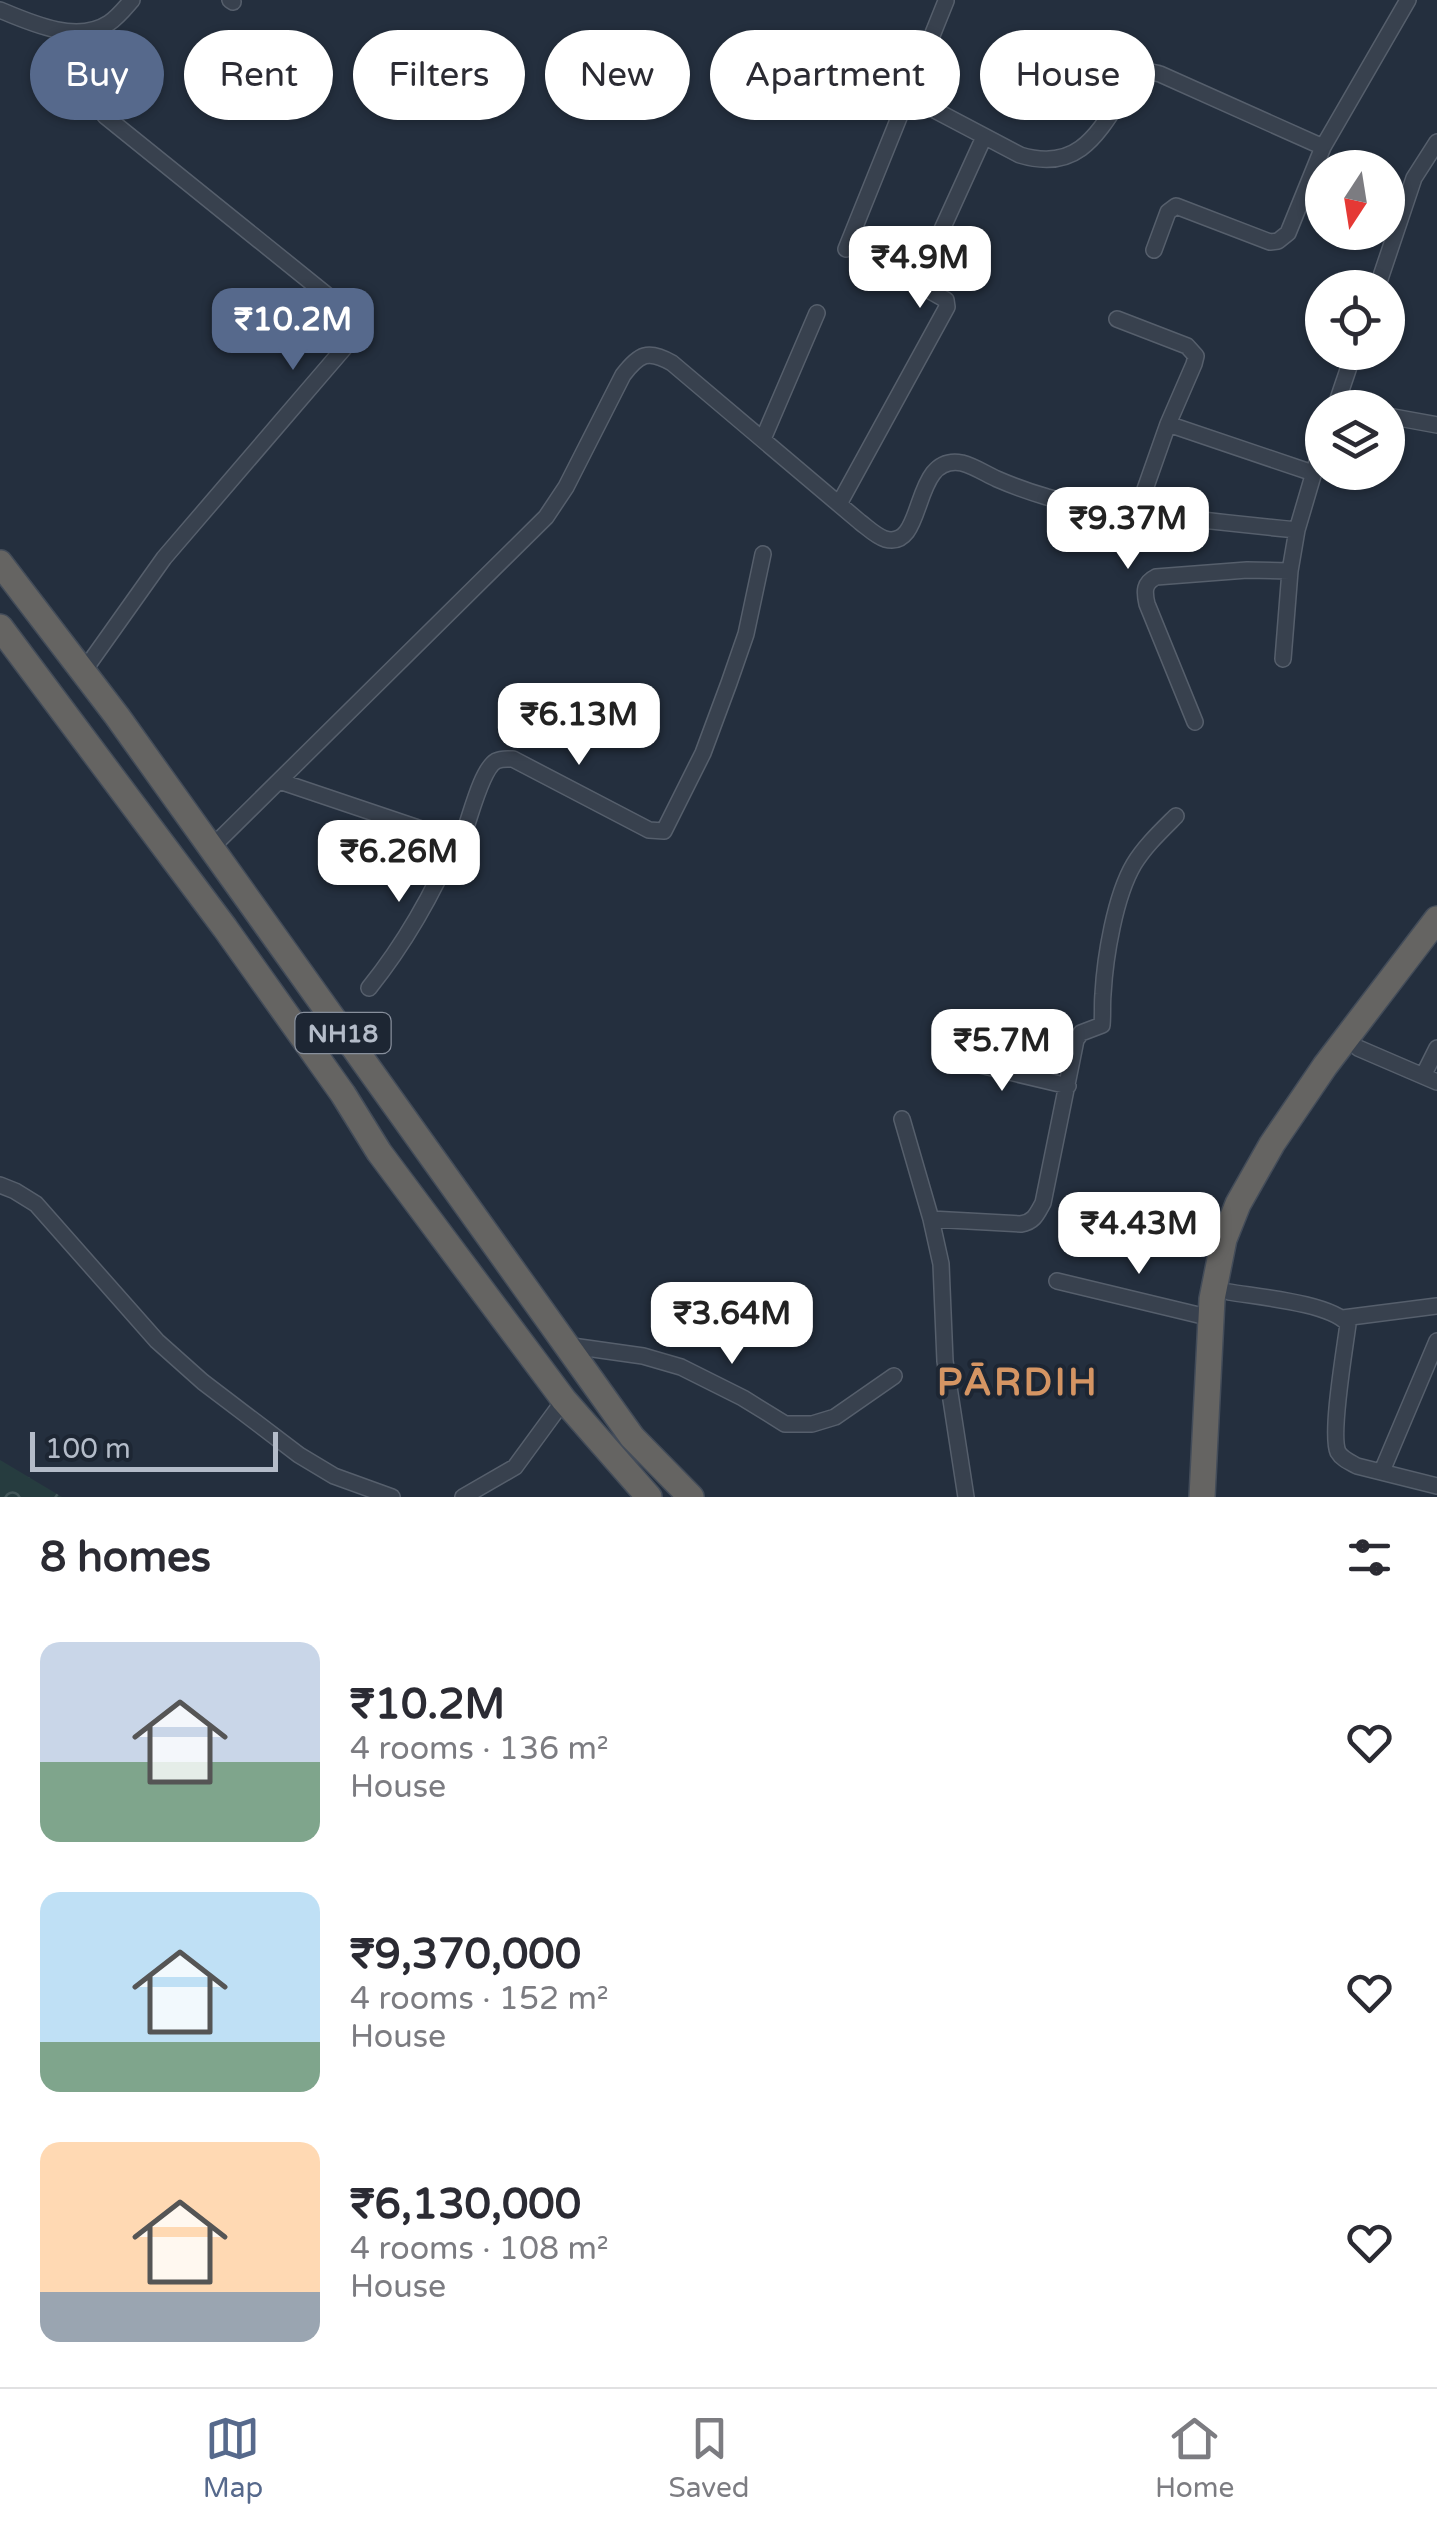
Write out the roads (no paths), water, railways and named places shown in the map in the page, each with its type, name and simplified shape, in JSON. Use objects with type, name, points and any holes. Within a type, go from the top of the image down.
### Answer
[{"type":"highway","name":"NH18","points":[[0,564],[211,848],[632,1437],[692,1497]]},
{"type":"highway","name":"NH18","points":[[0,627],[225,928],[380,1152],[564,1400],[650,1497]]},
{"type":"highway","points":[[1202,1497],[1216,1273],[1238,1204],[1325,1066],[1437,919]]},
{"type":"highway","points":[[1216,1497],[1229,1292],[1245,1224],[1314,1108],[1437,946]]},
{"type":"highway","points":[[380,1152],[413,1132]]},
{"type":"street","points":[[0,10],[30,23],[76,32],[107,24],[132,0]]},
{"type":"street","points":[[1154,250],[1168,212],[1176,206],[1270,242],[1288,233],[1324,147],[1408,0]]},
{"type":"street","points":[[934,30],[946,1]]},
{"type":"street","points":[[951,120],[1035,159],[1065,158],[1082,147],[1128,87],[1140,74],[1148,72],[1324,147]]},
{"type":"street","points":[[83,672],[164,558],[345,347],[352,328],[344,308],[111,120]]},
{"type":"street","points":[[846,248],[898,120]]},
{"type":"street","points":[[839,504],[947,307],[946,300],[923,288],[919,280],[984,138]]},
{"type":"street","points":[[1382,270],[1414,178],[1437,142]]},
{"type":"street","points":[[763,439],[817,312]]},
{"type":"street","points":[[1117,319],[1182,344],[1196,356],[1137,512]]},
{"type":"street","points":[[211,848],[546,517],[566,487],[623,374],[642,356],[660,356],[672,363],[884,539],[897,540],[910,529],[928,479],[944,465],[964,463],[1008,484],[1090,506],[1297,530]]},
{"type":"street","points":[[1405,419],[1437,424]]},
{"type":"street","points":[[1168,424],[1305,472]]},
{"type":"street","points":[[1283,659],[1290,571],[1308,490]]},
{"type":"street","points":[[370,988],[426,906],[457,838],[465,830],[485,776],[496,761],[513,759],[649,830],[664,831],[702,753],[729,684],[746,634],[764,554]]},
{"type":"street","points":[[1196,722],[1147,604],[1146,587],[1156,576],[1290,571]]},
{"type":"street","points":[[279,781],[439,837],[457,838]]},
{"type":"street","points":[[932,1218],[1021,1224],[1037,1215],[1043,1203],[1078,1035],[1102,1026],[1106,956],[1123,890],[1144,850],[1176,816]]},
{"type":"street","points":[[1358,1048],[1430,1079],[1437,1048]]},
{"type":"street","points":[[946,1058],[1068,1086]]},
{"type":"street","points":[[902,1118],[932,1218],[941,1264],[945,1361],[966,1497]]},
{"type":"street","points":[[0,1185],[36,1204],[157,1341],[203,1382],[299,1455],[369,1494],[392,1497]]},
{"type":"street","points":[[1056,1281],[1211,1318]]},
{"type":"street","points":[[1229,1292],[1316,1308],[1343,1318],[1348,1324],[1341,1368],[1336,1441],[1339,1453],[1357,1466],[1428,1488]]},
{"type":"street","points":[[1343,1318],[1437,1306]]},
{"type":"street","points":[[1382,1472],[1437,1341]]},
{"type":"street","points":[[565,1346],[643,1356],[681,1367],[785,1424],[812,1424],[835,1418],[894,1376]]},
{"type":"street","points":[[463,1497],[515,1468],[564,1400]]},
{"type":"district","name":"PĀRDIH","points":[[1018,1382]]}]
